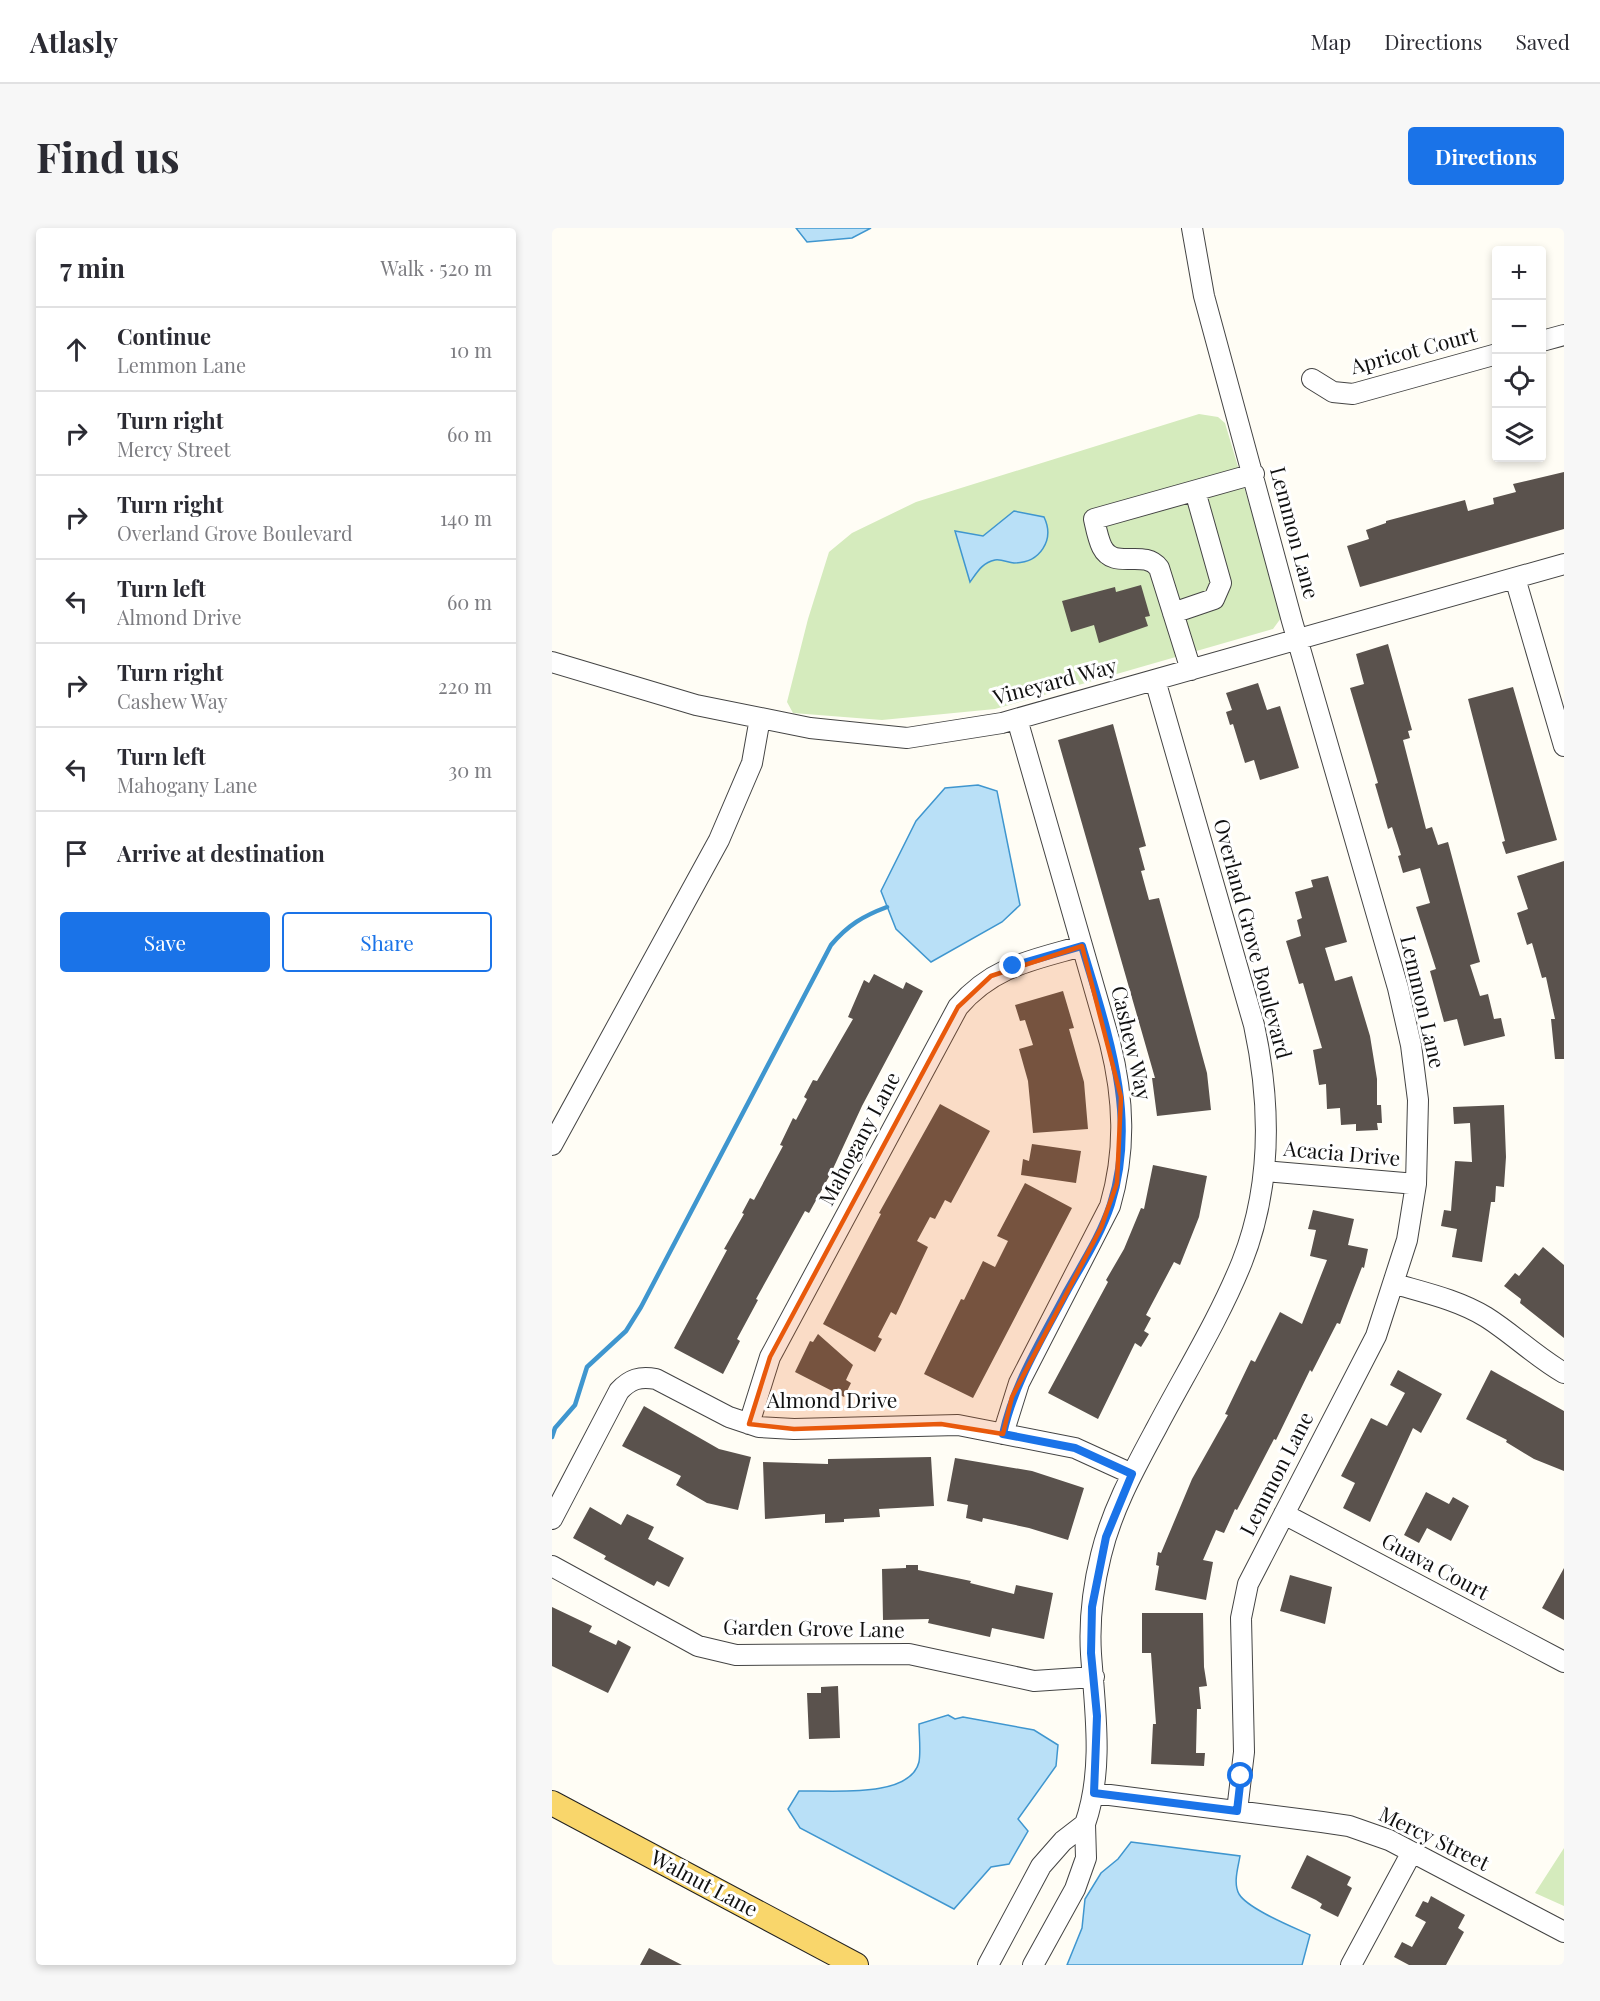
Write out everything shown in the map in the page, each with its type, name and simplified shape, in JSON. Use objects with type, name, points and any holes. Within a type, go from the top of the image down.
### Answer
[{"type":"main road","name":"Walnut Lane","points":[[552,1803],[856,1965]]},
{"type":"street","name":"Lemmon Lane","points":[[1192,228],[1204,296],[1254,474],[1297,640],[1398,988],[1411,1045],[1418,1100],[1416,1184],[1407,1240],[1395,1284],[1376,1336],[1248,1584],[1241,1618],[1244,1741],[1237,1811]]},
{"type":"street","points":[[1546,340],[1564,335]]},
{"type":"street","name":"Apricot Court","points":[[1312,379],[1333,392],[1353,394],[1492,355]]},
{"type":"street","points":[[1191,670],[1159,567],[1154,561],[1146,558],[1115,558],[1106,554],[1101,546],[1094,519],[1254,474]]},
{"type":"street","points":[[1173,613],[1214,599],[1221,583],[1195,491]]},
{"type":"street","name":"Vineyard Way","points":[[552,662],[696,705],[810,728],[907,738],[1017,719],[1564,564]]},
{"type":"street","points":[[1515,578],[1564,746]]},
{"type":"street","name":"Overland Grove Boulevard","points":[[1033,1965],[1076,1888],[1086,1858],[1085,1824],[1094,1793],[1097,1716],[1091,1629],[1097,1572],[1109,1528],[1132,1474],[1232,1284],[1252,1233],[1264,1171],[1266,1110],[1258,1045],[1155,680]]},
{"type":"street","points":[[553,1140],[719,840],[752,763],[760,718]]},
{"type":"street","name":"Cashew Way","points":[[1003,1434],[1012,1397],[1101,1228],[1117,1183],[1123,1126],[1121,1097],[1110,1043],[1017,719]]},
{"type":"street","name":"Mahogany Lane","points":[[749,1424],[770,1357],[958,1006],[974,988],[991,976],[1013,966],[1082,946]]},
{"type":"street","name":"Acacia Drive","points":[[1264,1171],[1416,1184]]},
{"type":"street","points":[[1395,1284],[1473,1310],[1494,1323],[1535,1356],[1564,1373]]},
{"type":"street","name":"Almond Drive","points":[[552,1519],[619,1391],[636,1379],[656,1379],[749,1424],[794,1429],[958,1425],[1075,1448],[1132,1474]]},
{"type":"street","name":"Guava Court","points":[[1284,1514],[1564,1662]]},
{"type":"street","name":"Garden Grove Lane","points":[[552,1566],[698,1646],[717,1652],[753,1656],[909,1654],[1034,1681],[1094,1677]]},
{"type":"street","name":"Mercy Street","points":[[1094,1793],[1349,1826],[1389,1839],[1564,1932]]},
{"type":"street","points":[[988,1965],[1041,1866],[1063,1841],[1085,1824]]},
{"type":"street","points":[[1351,1965],[1412,1852]]},
{"type":"highlighted area","points":[[1082,946],[1121,1097],[1117,1183],[1101,1228],[1012,1397],[1003,1434],[941,1424],[794,1429],[749,1424],[770,1357],[958,1007],[991,976]]},
{"type":"green space","points":[[1199,414],[1218,417],[1225,423],[1280,608],[1281,618],[1273,629],[995,709],[882,720],[793,713],[787,702],[808,619],[829,552],[852,533],[916,502]]},
{"type":"green space","points":[[1564,1848],[1564,1906],[1535,1893]]},
{"type":"water","points":[[796,228],[871,228],[852,238],[807,242]]},
{"type":"water","points":[[1014,511],[1044,517],[1048,534],[1043,549],[1038,555],[1023,562],[991,561],[981,568],[970,582],[955,531],[983,536]]},
{"type":"water","points":[[978,785],[997,791],[1020,905],[1002,922],[931,962],[896,929],[881,891],[916,821],[945,788]]},
{"type":"water","points":[[948,1715],[955,1719],[963,1717],[1034,1730],[1058,1745],[1056,1766],[1018,1819],[1028,1831],[1009,1864],[991,1867],[954,1909],[800,1828],[788,1809],[799,1791],[867,1790],[901,1782],[913,1774],[919,1762],[919,1724]]},
{"type":"water","points":[[1131,1842],[1240,1856],[1236,1885],[1244,1900],[1272,1917],[1310,1935],[1302,1965],[1067,1965],[1082,1928],[1085,1899],[1101,1873],[1118,1859]]},
{"type":"building","points":[[1564,472],[1564,529],[1360,587],[1347,546],[1369,539],[1366,530],[1386,523],[1386,521],[1465,500],[1468,511],[1494,504],[1493,498],[1516,492],[1513,484]]},
{"type":"building","points":[[1141,585],[1150,616],[1145,617],[1148,626],[1099,643],[1094,625],[1071,632],[1062,601],[1115,587],[1116,592]]},
{"type":"building","points":[[1388,644],[1412,730],[1408,731],[1410,738],[1403,740],[1426,829],[1432,827],[1438,845],[1448,842],[1480,962],[1470,965],[1480,996],[1488,994],[1494,1019],[1501,1018],[1505,1036],[1464,1046],[1457,1019],[1444,1022],[1430,971],[1436,969],[1416,907],[1430,903],[1420,868],[1403,873],[1398,856],[1401,855],[1392,827],[1388,829],[1375,784],[1378,783],[1350,688],[1364,684],[1356,654]]},
{"type":"building","points":[[1258,683],[1267,710],[1280,706],[1299,768],[1260,780],[1254,760],[1245,763],[1233,724],[1230,725],[1226,712],[1232,710],[1226,693]]},
{"type":"building","points":[[1513,687],[1557,840],[1506,854],[1502,842],[1505,841],[1468,699]]},
{"type":"building","points":[[1113,724],[1146,846],[1139,848],[1145,870],[1141,871],[1149,900],[1159,898],[1207,1073],[1211,1110],[1157,1116],[1152,1078],[1155,1078],[1058,740]]},
{"type":"building","points":[[1564,861],[1564,1059],[1555,1059],[1551,1019],[1555,1019],[1546,977],[1542,978],[1532,943],[1527,945],[1517,913],[1528,909],[1517,876]]},
{"type":"building","points":[[1328,876],[1347,942],[1325,948],[1335,981],[1352,976],[1370,1036],[1377,1079],[1377,1105],[1381,1105],[1382,1123],[1377,1123],[1378,1130],[1356,1131],[1356,1124],[1341,1125],[1340,1108],[1327,1109],[1326,1084],[1319,1085],[1313,1050],[1322,1048],[1303,983],[1299,984],[1286,941],[1301,936],[1297,920],[1302,918],[1295,892],[1313,887],[1311,880]]},
{"type":"building","points":[[874,974],[903,989],[906,982],[923,991],[862,1106],[831,1173],[809,1213],[805,1211],[756,1299],[758,1300],[737,1339],[740,1341],[723,1374],[674,1348],[727,1250],[724,1249],[744,1214],[742,1213],[750,1198],[754,1200],[783,1146],[780,1145],[793,1118],[796,1120],[807,1099],[804,1097],[813,1080],[817,1081],[853,1019],[848,1017],[864,980],[869,983]]},
{"type":"building","points":[[1063,991],[1074,1028],[1069,1029],[1084,1082],[1088,1129],[1033,1133],[1028,1081],[1019,1049],[1033,1045],[1025,1020],[1020,1021],[1015,1005]]},
{"type":"building","points":[[940,1104],[990,1131],[951,1203],[945,1200],[935,1219],[930,1217],[917,1241],[928,1247],[896,1315],[891,1312],[878,1337],[882,1339],[875,1352],[823,1324],[881,1214],[879,1213]]},
{"type":"building","points":[[1504,1105],[1506,1157],[1504,1187],[1496,1186],[1495,1202],[1491,1202],[1482,1262],[1452,1257],[1457,1229],[1441,1226],[1444,1210],[1451,1211],[1455,1161],[1472,1162],[1470,1123],[1454,1124],[1453,1107]]},
{"type":"building","points":[[1032,1144],[1081,1151],[1076,1183],[1021,1175],[1023,1159],[1029,1161]]},
{"type":"building","points":[[1153,1165],[1207,1176],[1199,1217],[1180,1265],[1174,1262],[1146,1315],[1151,1318],[1144,1331],[1149,1334],[1141,1347],[1135,1343],[1098,1419],[1048,1393],[1108,1282],[1106,1280],[1124,1249],[1141,1208],[1144,1209]]},
{"type":"building","points":[[1025,1183],[1072,1208],[973,1398],[924,1374],[961,1299],[964,1300],[983,1261],[995,1267],[1008,1241],[997,1236]]},
{"type":"building","points":[[1313,1210],[1354,1219],[1348,1245],[1368,1249],[1364,1268],[1362,1267],[1340,1324],[1337,1323],[1312,1372],[1310,1370],[1276,1440],[1274,1439],[1237,1510],[1235,1509],[1224,1533],[1216,1530],[1203,1560],[1213,1562],[1206,1600],[1155,1590],[1159,1566],[1156,1565],[1158,1552],[1161,1553],[1192,1479],[1228,1415],[1225,1414],[1251,1360],[1255,1362],[1280,1312],[1302,1324],[1327,1260],[1310,1256],[1316,1230],[1308,1229]]},
{"type":"building","points":[[1543,1247],[1564,1265],[1564,1338],[1520,1303],[1521,1299],[1504,1286],[1515,1273],[1519,1276]]},
{"type":"building","points":[[818,1334],[853,1365],[846,1380],[851,1383],[844,1397],[795,1372],[810,1341],[813,1342]]},
{"type":"building","points":[[1398,1370],[1442,1394],[1421,1433],[1413,1428],[1370,1522],[1343,1508],[1355,1483],[1341,1476],[1371,1418],[1387,1426],[1405,1393],[1390,1385]]},
{"type":"building","points":[[1491,1370],[1564,1411],[1564,1471],[1534,1459],[1506,1442],[1507,1440],[1466,1419]]},
{"type":"building","points":[[644,1406],[719,1449],[751,1457],[738,1510],[707,1503],[676,1485],[681,1476],[622,1446]]},
{"type":"building","points":[[931,1457],[934,1506],[879,1509],[880,1517],[844,1519],[844,1522],[825,1523],[825,1514],[765,1519],[763,1462],[828,1464],[828,1459]]},
{"type":"building","points":[[955,1458],[1032,1471],[1084,1488],[1068,1540],[1029,1528],[983,1518],[982,1522],[966,1518],[968,1505],[947,1501]]},
{"type":"building","points":[[1426,1492],[1449,1504],[1453,1497],[1469,1506],[1451,1541],[1427,1528],[1419,1543],[1404,1535]]},
{"type":"building","points":[[590,1507],[621,1525],[627,1514],[654,1527],[648,1539],[684,1558],[669,1587],[657,1581],[654,1586],[604,1559],[606,1556],[573,1538]]},
{"type":"building","points":[[906,1565],[918,1565],[918,1570],[971,1581],[970,1583],[1014,1594],[1016,1585],[1053,1593],[1044,1639],[992,1628],[990,1637],[928,1623],[929,1619],[883,1620],[882,1569],[906,1568]]},
{"type":"building","points":[[1564,1568],[1564,1620],[1542,1608]]},
{"type":"building","points":[[1290,1575],[1332,1587],[1325,1624],[1280,1611]]},
{"type":"building","points":[[552,1607],[592,1626],[589,1632],[616,1645],[618,1640],[631,1647],[608,1693],[552,1666]]},
{"type":"building","points":[[1142,1613],[1203,1613],[1204,1667],[1207,1686],[1199,1687],[1201,1709],[1197,1709],[1196,1753],[1205,1753],[1204,1766],[1151,1764],[1153,1724],[1156,1724],[1151,1653],[1142,1653]]},
{"type":"building","points":[[838,1686],[840,1738],[809,1739],[807,1693],[821,1693],[821,1687]]},
{"type":"building","points":[[1307,1855],[1351,1877],[1347,1885],[1352,1888],[1338,1917],[1320,1908],[1322,1904],[1316,1900],[1291,1888]]},
{"type":"building","points":[[1431,1896],[1465,1915],[1458,1928],[1464,1932],[1446,1965],[1409,1965],[1394,1957],[1402,1942],[1412,1947],[1426,1922],[1415,1916],[1423,1901],[1428,1903]]},
{"type":"building","points":[[649,1948],[682,1965],[640,1965]]},
{"type":"waterway","points":[[552,1437],[555,1428],[575,1405],[587,1367],[626,1331],[641,1307],[831,945],[856,922],[887,907]]},
{"type":"route","points":[[1013,966],[1082,946],[1110,1043],[1121,1097],[1123,1126],[1120,1160],[1117,1183],[1110,1206],[1101,1228],[1012,1397],[1003,1434],[1088,1452],[1132,1474],[1112,1519],[1100,1556],[1092,1607],[1091,1653],[1097,1716],[1094,1793],[1237,1811],[1241,1776]]}]
